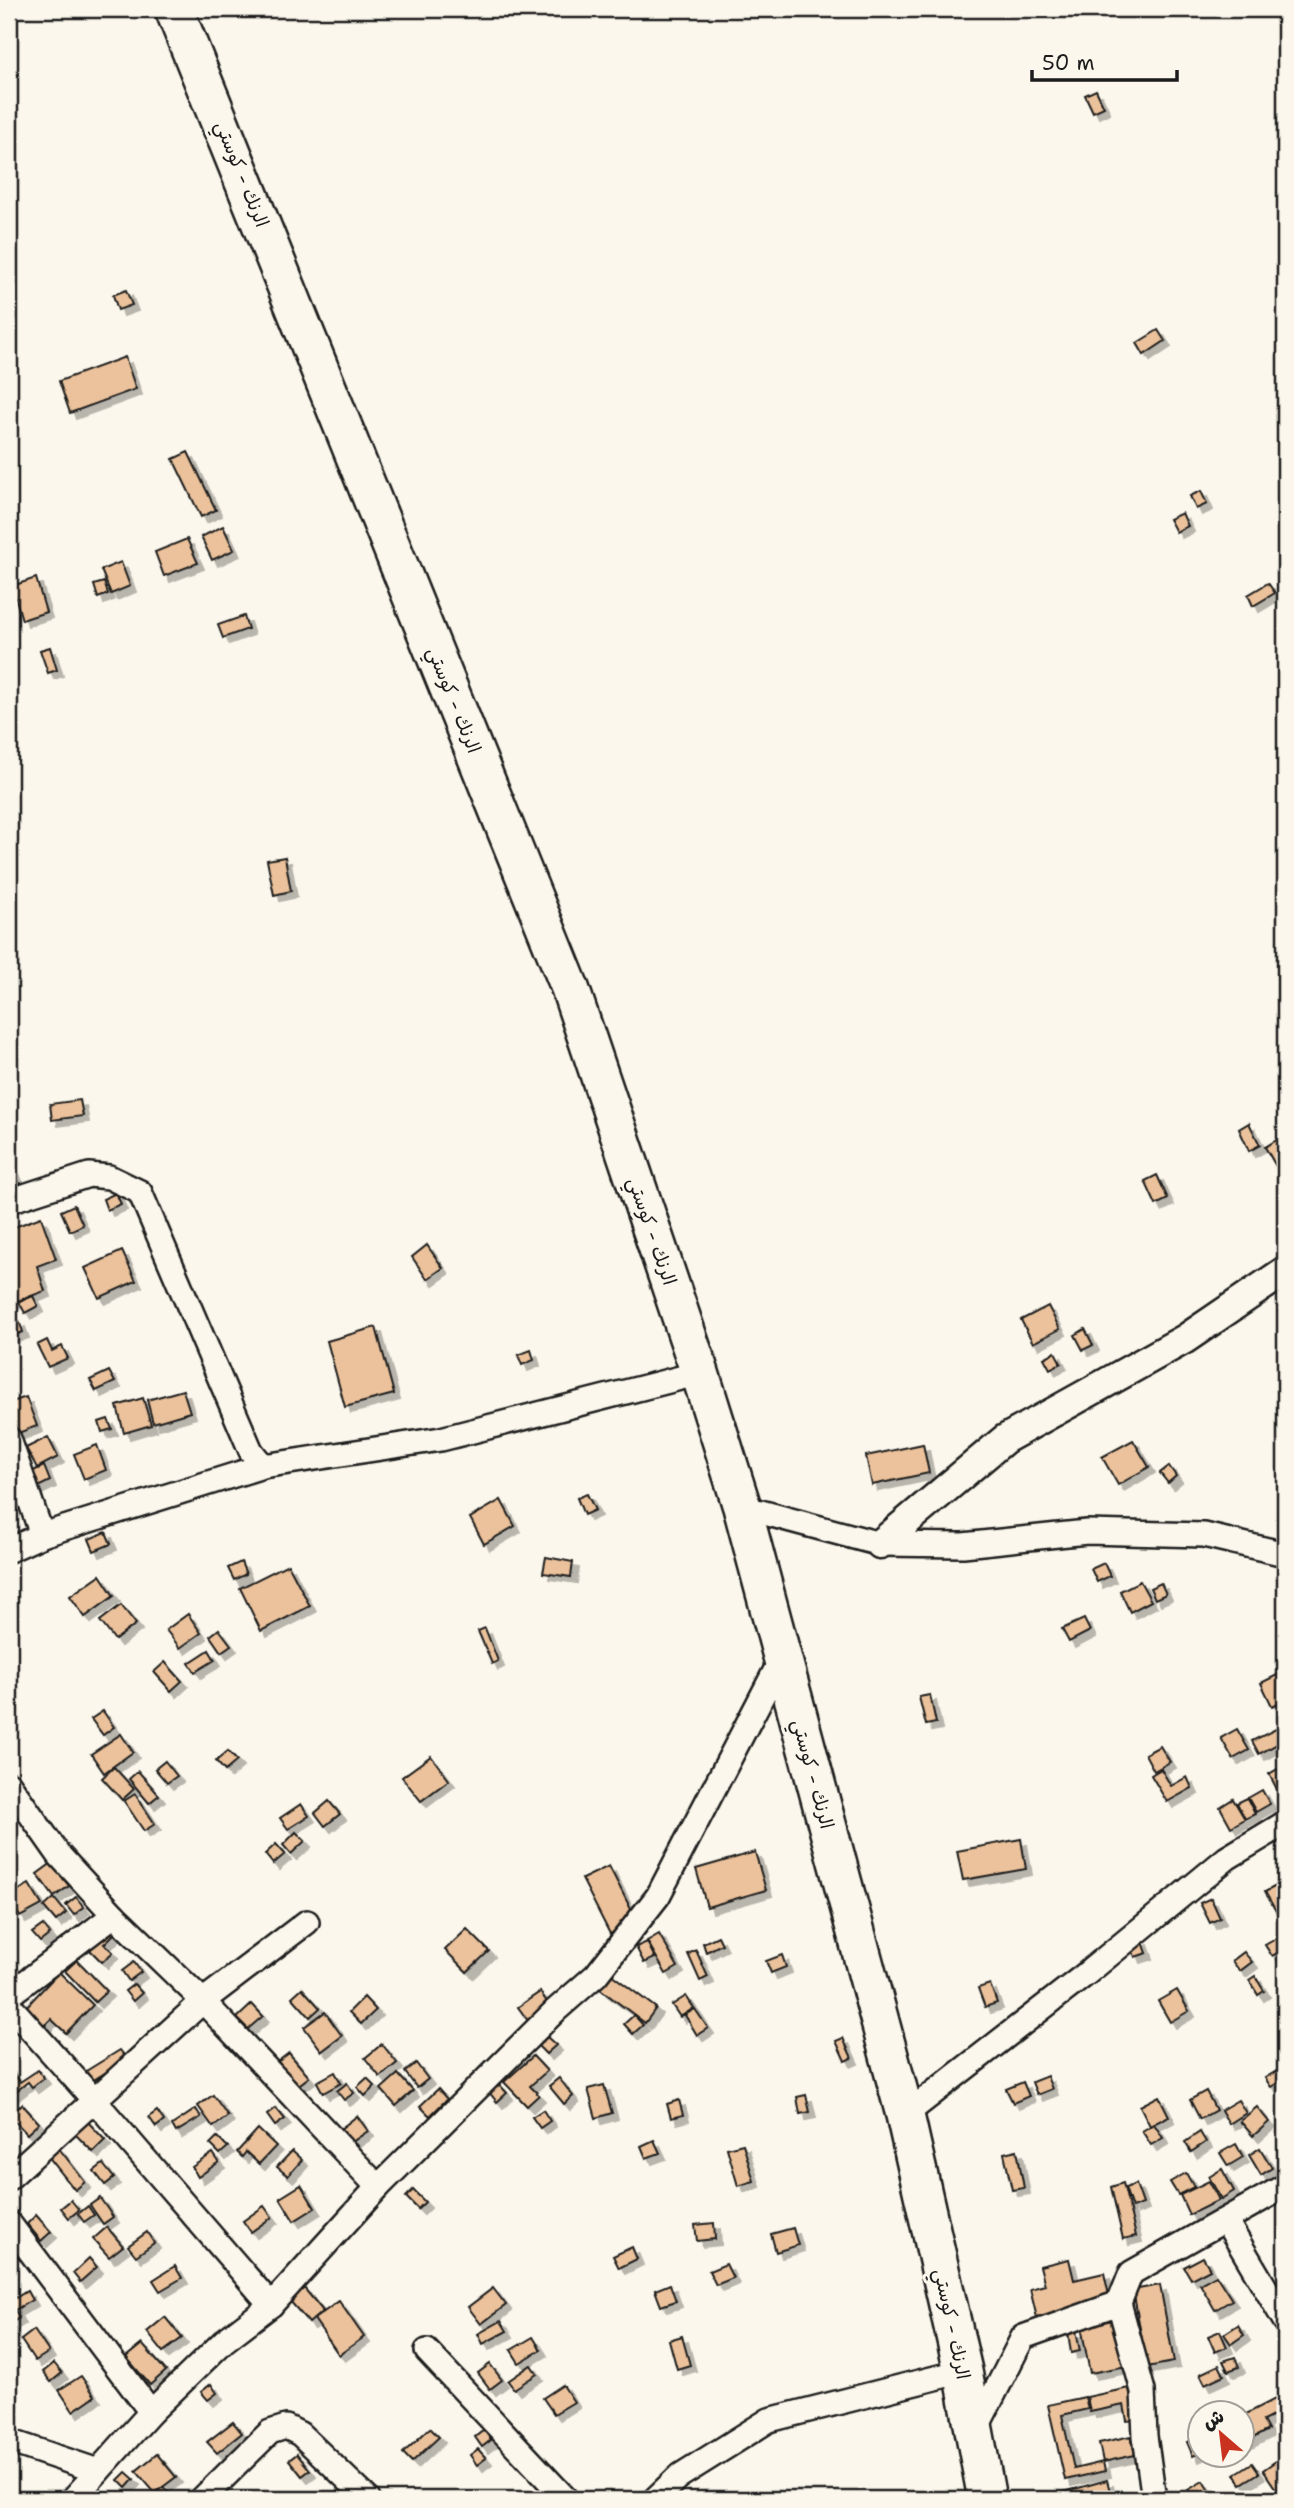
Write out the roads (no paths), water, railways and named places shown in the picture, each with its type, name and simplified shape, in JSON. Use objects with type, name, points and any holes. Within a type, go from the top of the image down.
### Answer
[{"type":"main road","name":"الرنك - كوستي","points":[[174,9],[570,988],[700,1373],[742,1507],[905,2115],[963,2371],[987,2499]]},
{"type":"street","points":[[9,1201],[89,1175],[109,1177],[140,1192],[251,1451],[263,1466]]},
{"type":"street","points":[[880,1544],[1005,1440],[1185,1339],[1285,1271]]},
{"type":"street","points":[[9,1550],[42,1535],[263,1466],[441,1439],[700,1373]]},
{"type":"street","points":[[9,1439],[42,1535]]},
{"type":"street","points":[[742,1507],[880,1544],[963,1545],[1100,1532],[1204,1535],[1285,1554]]},
{"type":"street","points":[[73,2499],[151,2412],[224,2341],[271,2305],[378,2187],[556,2010],[596,1975],[658,1896],[782,1658]]},
{"type":"street","points":[[9,1784],[59,1855],[114,1914],[203,2001],[378,2187]]},
{"type":"street","points":[[905,2115],[1086,1974],[1227,1858],[1285,1823]]},
{"type":"street","points":[[9,1996],[114,1914]]},
{"type":"street","points":[[9,2178],[203,2001],[307,1922]]},
{"type":"street","points":[[9,2005],[271,2305]]},
{"type":"street","points":[[1154,2499],[1145,2436],[1143,2391],[1119,2303],[1130,2273],[1285,2186]]},
{"type":"street","points":[[1226,2221],[1285,2322]]},
{"type":"street","points":[[9,2223],[151,2412]]},
{"type":"street","points":[[975,2432],[1023,2337],[1119,2303]]},
{"type":"street","points":[[427,2351],[566,2499]]},
{"type":"street","points":[[655,2499],[678,2477],[769,2420],[963,2371]]},
{"type":"street","points":[[202,2499],[270,2432],[286,2427],[300,2434],[368,2499]]},
{"type":"street","points":[[9,2441],[98,2471]]}]
